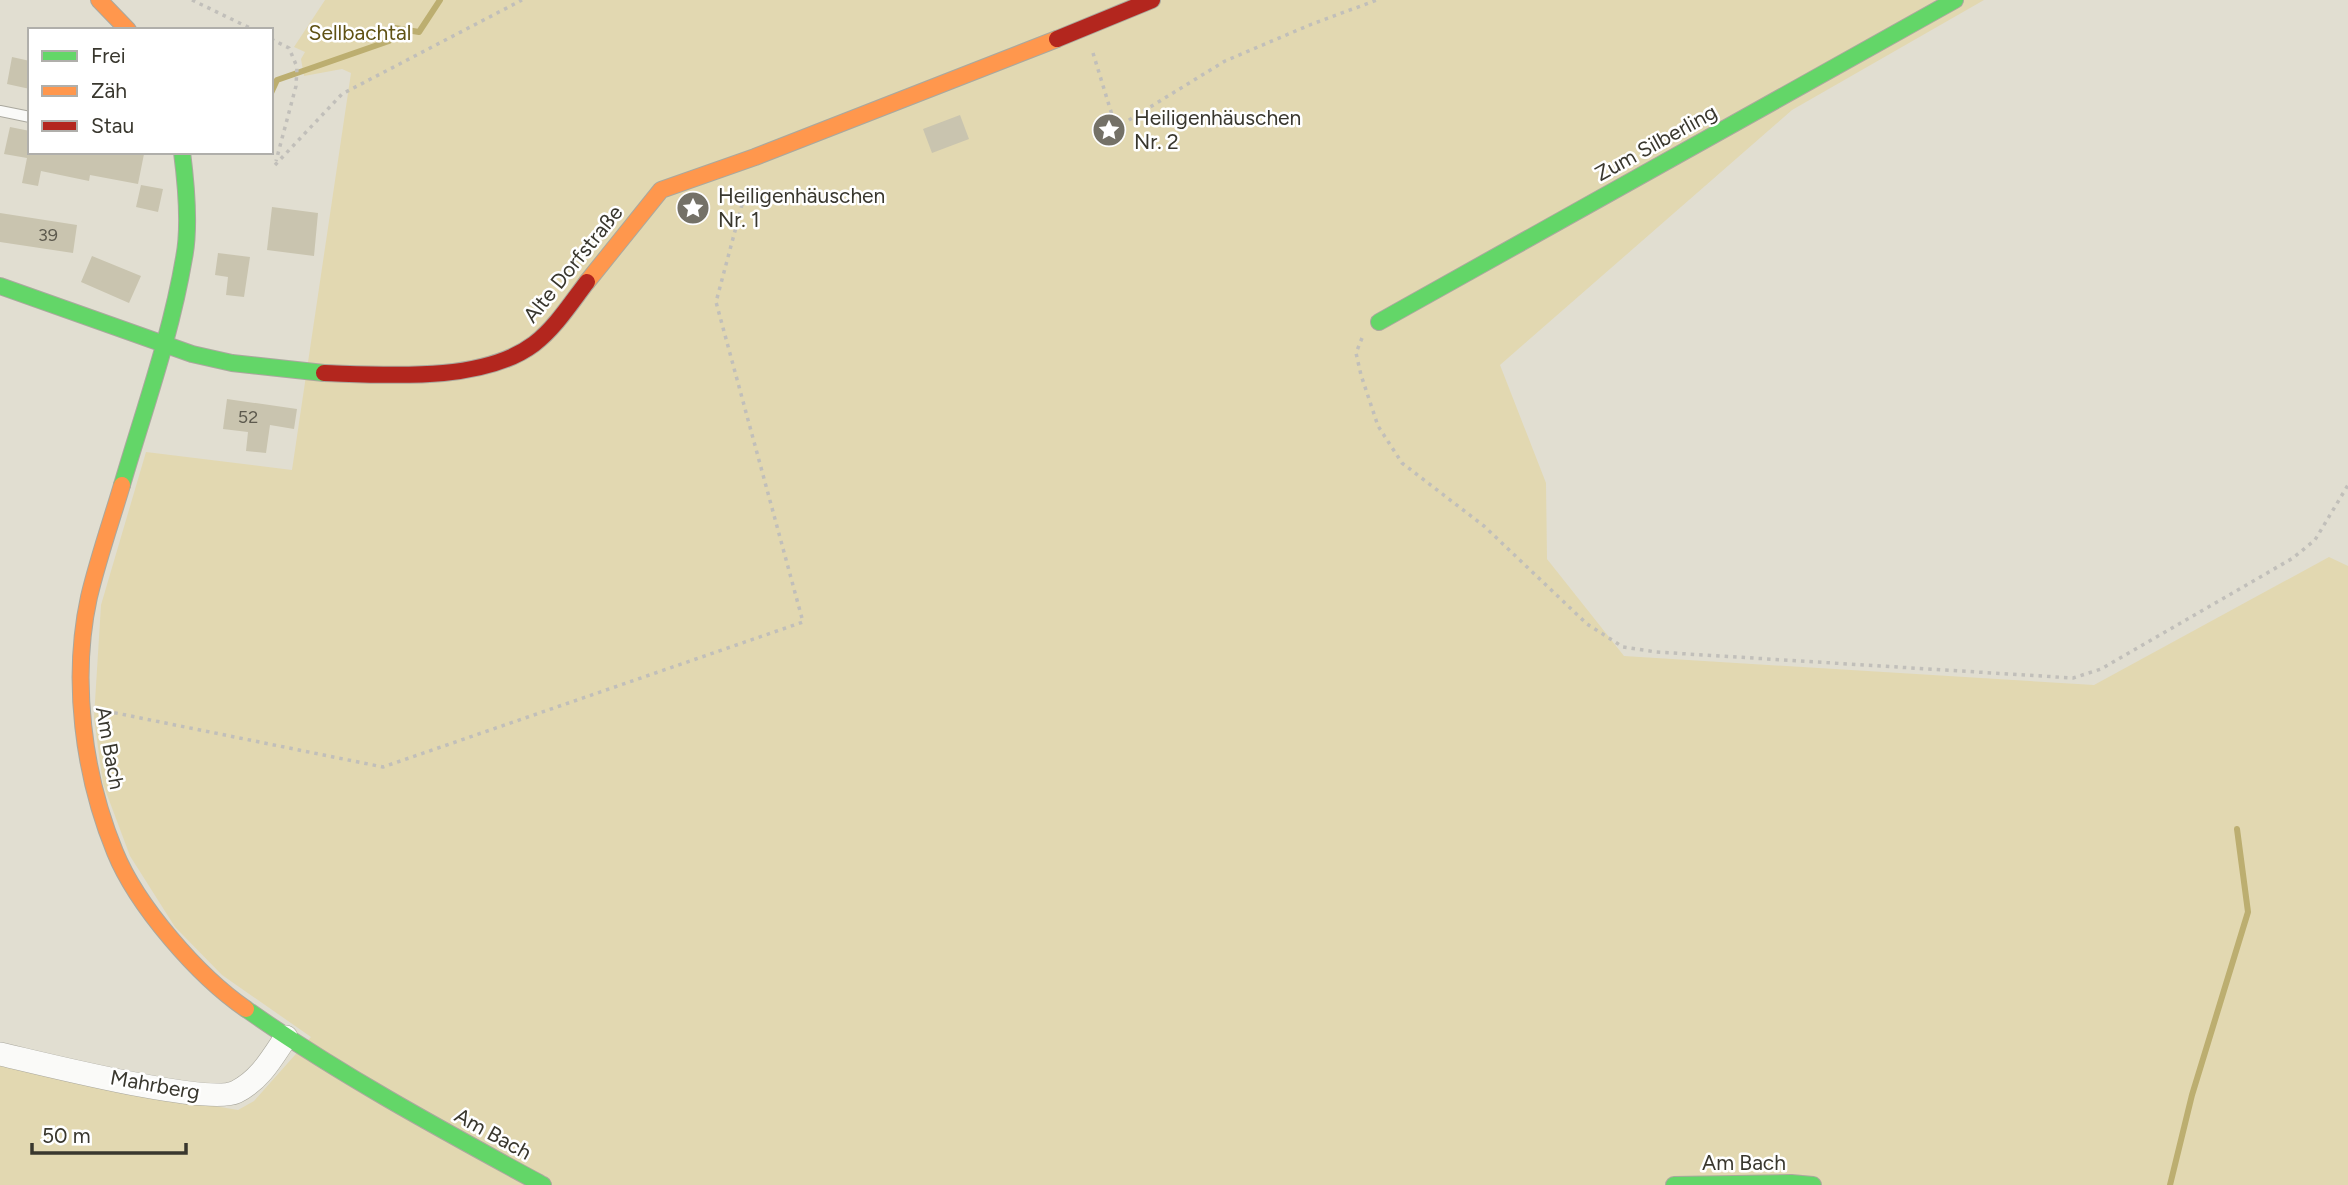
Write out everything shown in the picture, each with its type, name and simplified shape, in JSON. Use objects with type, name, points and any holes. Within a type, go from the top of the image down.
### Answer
[{"type":"street","points":[[99,0],[126,28]]},
{"type":"street","name":"Alte Dorfstraße","points":[[0,286],[39,298],[163,346],[232,363],[301,372],[420,376],[501,362],[534,344],[550,329],[661,190],[755,157],[1152,0]]},
{"type":"street","name":"Zum Silberling","points":[[1379,322],[1955,0]]},
{"type":"street","name":"Am Bach","points":[[182,154],[186,183],[185,256],[163,346],[89,598],[82,658],[80,706],[91,780],[115,852],[141,899],[183,952],[233,1000],[286,1037],[442,1130],[543,1185]]},
{"type":"street","name":"Mahrberg","points":[[0,1054],[200,1095],[234,1093],[263,1072],[286,1037]]},
{"type":"street","name":"Am Bach","points":[[1674,1185],[1813,1185]]},
{"type":"lane","points":[[0,111],[28,117]]},
{"type":"path","points":[[192,0],[250,28]]},
{"type":"path","points":[[273,39],[289,48],[297,67],[296,86],[275,164],[342,94],[522,0]]},
{"type":"path","points":[[1085,27],[1116,128],[1225,61],[1377,0]]},
{"type":"path","points":[[80,706],[383,767],[803,622],[716,302],[755,157]]},
{"type":"path","points":[[1379,322],[1363,334],[1356,353],[1378,426],[1402,463],[1484,526],[1587,624],[1623,648],[2073,677],[2101,669],[2293,558],[2315,540],[2348,485]]},
{"type":"green space","name":"Sellbachtal","points":[[325,0],[1984,0],[1792,110],[1500,365],[1546,483],[1547,559],[1624,656],[2094,685],[2329,557],[2348,566],[2348,1185],[0,1185],[0,1063],[142,1094],[238,1110],[254,1101],[311,1037],[222,975],[175,927],[130,856],[103,784],[94,718],[101,605],[146,452],[292,470],[351,73],[342,69],[304,76],[301,59],[305,52],[294,47]]},
{"type":"building","points":[[12,57],[28,61],[28,89],[7,84]]},
{"type":"building","points":[[960,115],[969,139],[932,153],[923,129]]},
{"type":"building","points":[[10,127],[28,131],[28,154],[144,154],[138,184],[90,175],[89,181],[41,171],[38,186],[22,183],[27,158],[4,154]]},
{"type":"building","points":[[141,185],[163,189],[158,212],[136,207]]},
{"type":"building","points":[[272,207],[318,213],[314,256],[267,250]]},
{"type":"building","points":[[0,213],[77,225],[73,253],[0,242]]},
{"type":"building","points":[[218,253],[250,257],[244,297],[226,295],[228,277],[215,275]]},
{"type":"building","points":[[92,256],[141,276],[129,303],[81,282]]},
{"type":"building","points":[[227,399],[297,409],[294,429],[270,425],[266,453],[246,451],[248,432],[223,429]]},
{"type":"waterway","points":[[273,89],[277,80],[389,41],[395,28],[419,32],[440,0]]},
{"type":"waterway","points":[[2170,1185],[2192,1095],[2248,912],[2237,829]]},
{"type":"traffic: fast","points":[[1379,322],[1955,0]]},
{"type":"traffic: fast","points":[[122,485],[179,287],[186,246],[187,219],[182,154]]},
{"type":"traffic: fast","points":[[0,286],[192,354],[232,363],[324,373]]},
{"type":"traffic: fast","points":[[246,1009],[429,1123],[543,1185]]},
{"type":"traffic: fast","points":[[1674,1185],[1813,1185]]},
{"type":"traffic: slow","points":[[99,0],[126,28]]},
{"type":"traffic: slow","points":[[587,282],[661,190],[755,157],[1057,39]]},
{"type":"traffic: slow","points":[[122,485],[89,597],[81,660],[83,726],[95,791],[115,852],[153,917],[208,978],[246,1009]]},
{"type":"traffic: jam","points":[[1057,39],[1152,0]]},
{"type":"traffic: jam","points":[[324,373],[433,374],[461,371],[513,357],[549,331],[587,282]]},
{"type":"place","name":"Heiligenhäuschen Nr. 2","points":[[1109,130]]},
{"type":"place","name":"Heiligenhäuschen Nr. 1","points":[[693,208]]}]
